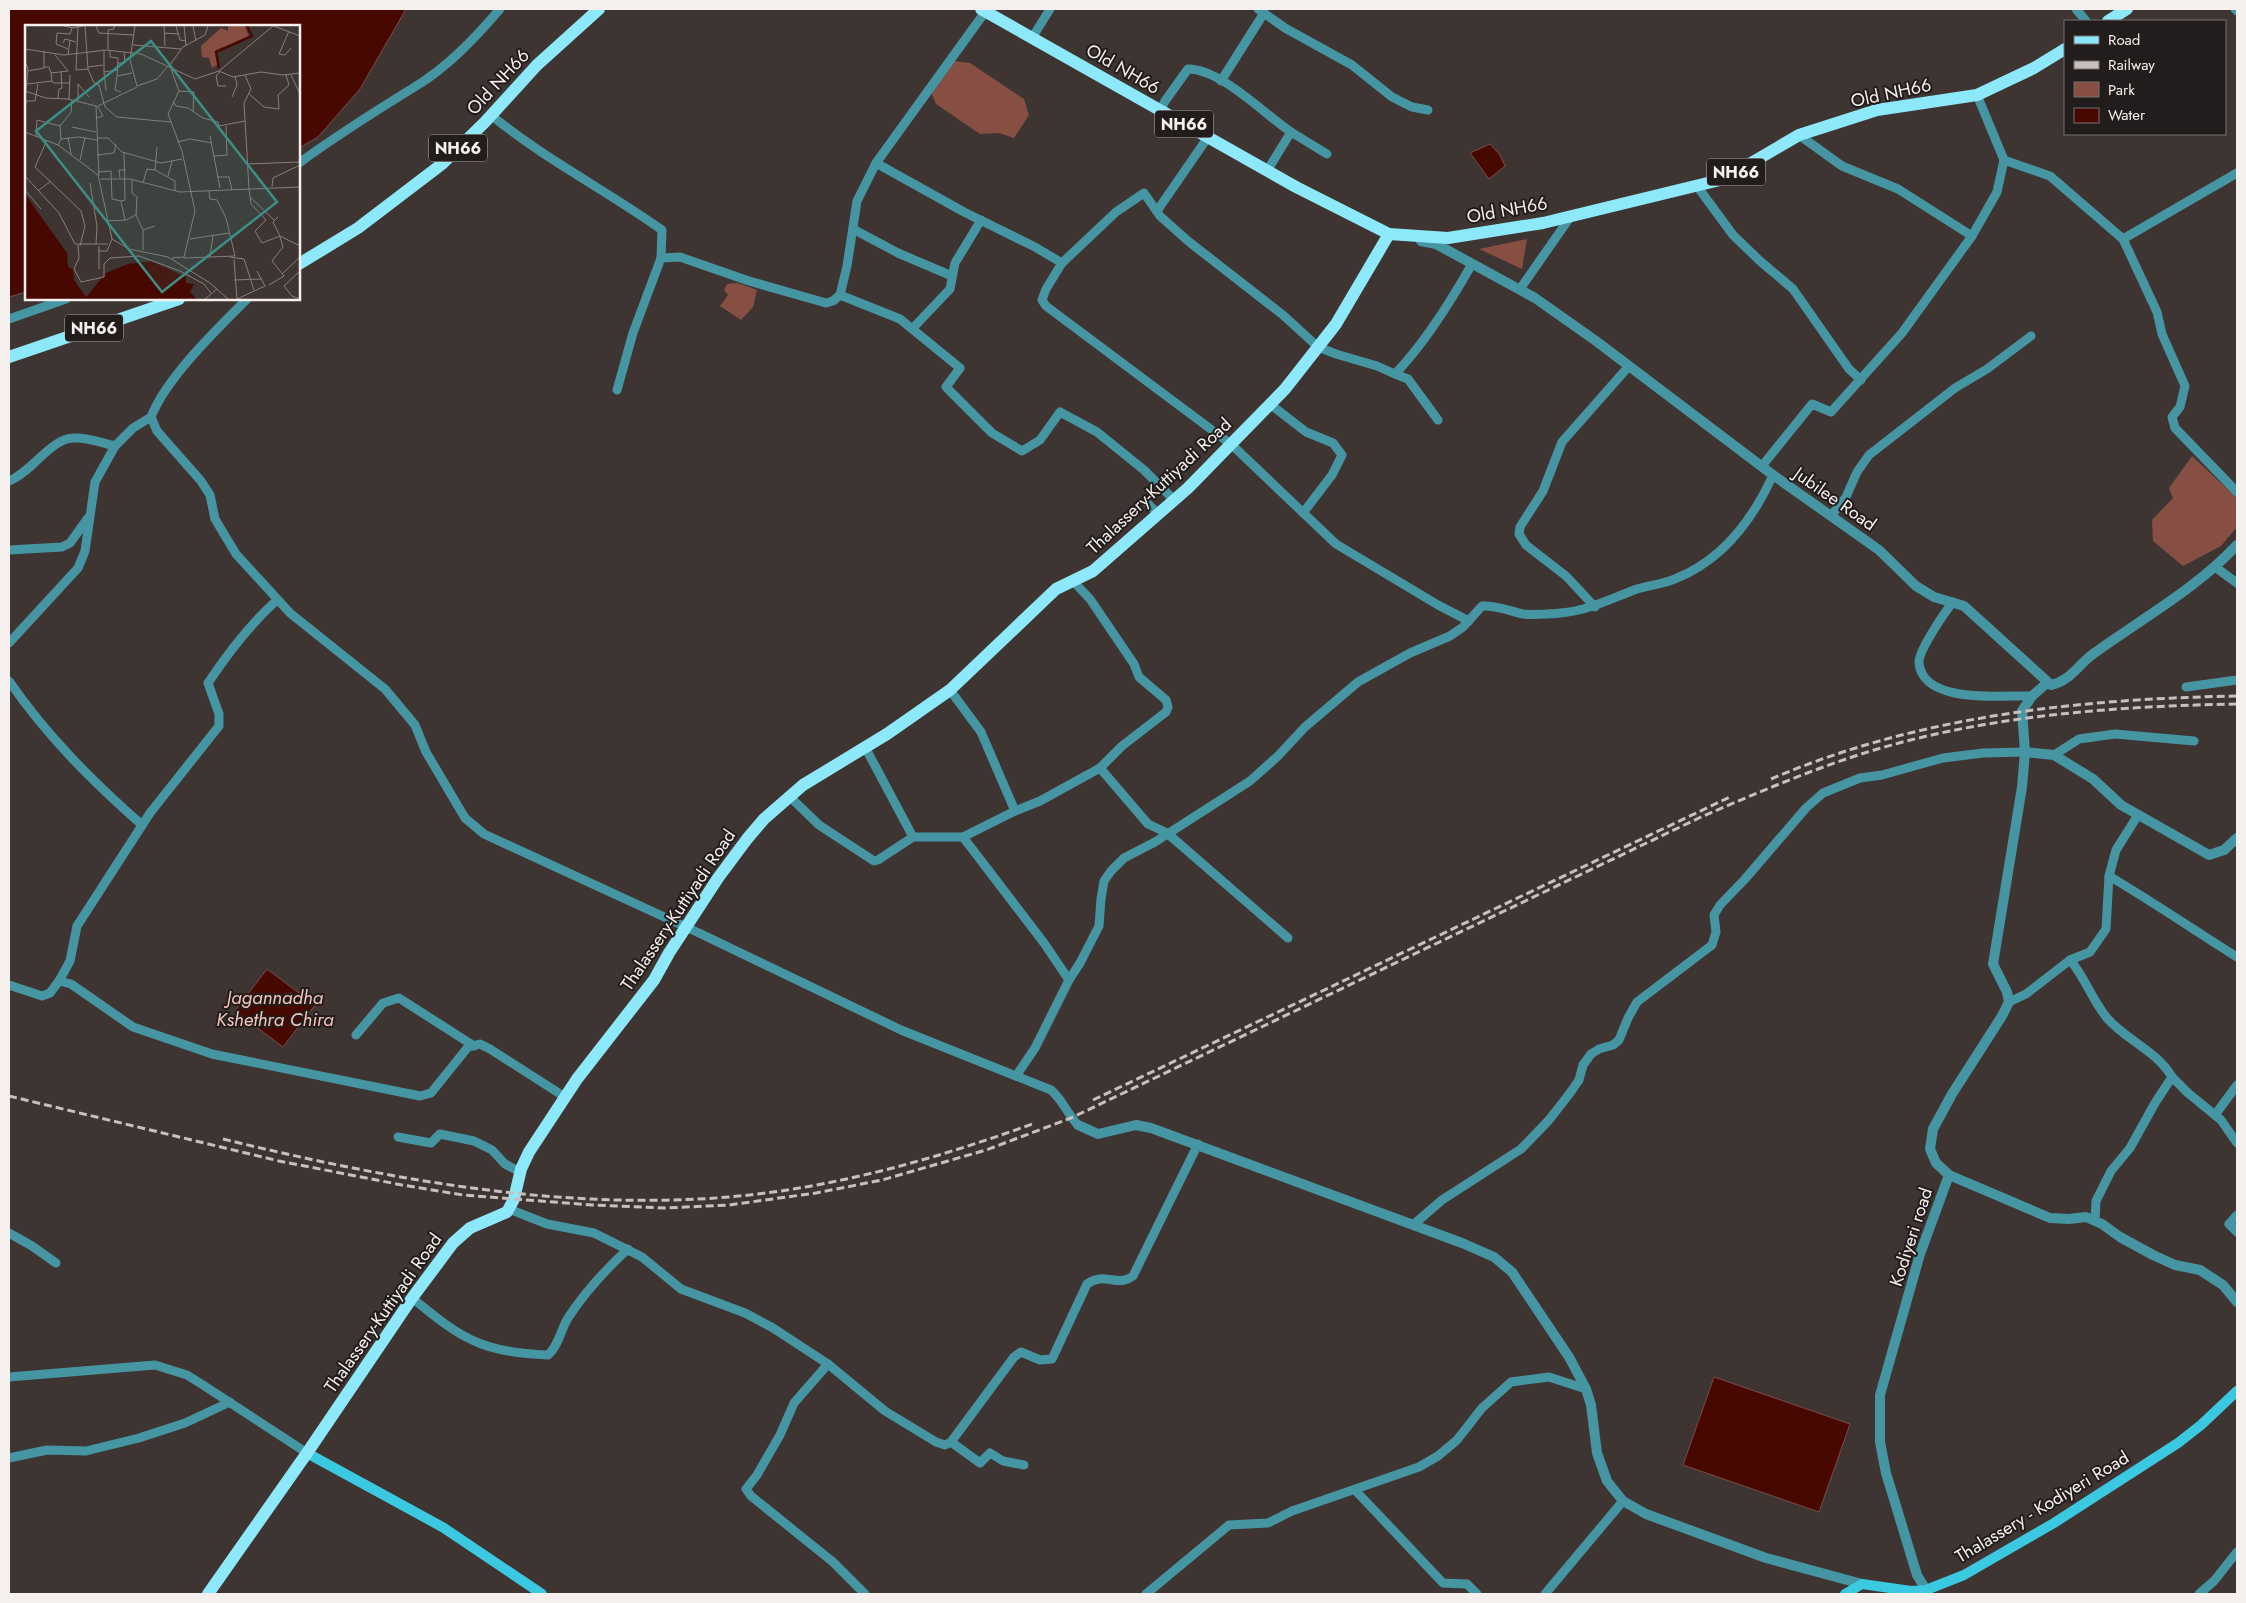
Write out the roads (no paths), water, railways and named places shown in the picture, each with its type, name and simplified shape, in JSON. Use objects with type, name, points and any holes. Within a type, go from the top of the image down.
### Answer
[{"type":"main road","name":"Old NH66","points":[[300,263],[358,228],[434,170],[491,115],[537,65],[599,9]]},
{"type":"main road","points":[[2110,20],[2127,9]]},
{"type":"main road","name":"Old NH66","points":[[983,10],[1268,171],[1389,234],[1448,238],[1543,223],[1724,180],[1799,135],[1877,110],[1977,95],[2034,68],[2064,50]]},
{"type":"main road","name":"Thalassery-Kuttiyadi Road","points":[[208,1594],[308,1453],[412,1298],[457,1238],[470,1228],[507,1212],[514,1199],[520,1172],[529,1152],[565,1097],[654,980],[686,928],[746,839],[789,796],[803,785],[887,734],[950,690],[1056,589],[1093,571],[1174,500],[1232,445],[1270,404],[1318,347],[1336,324],[1389,234]]},
{"type":"main road","name":"NH66","points":[[9,357],[176,300]]},
{"type":"main road","name":"Thalassery - Kodiyeri Road","points":[[1862,1584],[1912,1593],[1926,1590],[1964,1575],[2097,1495],[2178,1443],[2201,1425],[2237,1391]]},
{"type":"main road","points":[[308,1453],[444,1528],[541,1594]]},
{"type":"main road","points":[[1848,1594],[1862,1584]]},
{"type":"street","points":[[300,162],[340,132],[413,88],[471,42],[500,9]]},
{"type":"street","points":[[1032,38],[1050,9]]},
{"type":"street","points":[[2076,9],[2085,20]]},
{"type":"street","points":[[661,258],[680,257],[749,281],[826,303],[833,301],[840,295],[857,201],[876,163],[983,10]]},
{"type":"street","points":[[1221,81],[1261,11],[1285,28],[1352,65],[1392,97],[1412,107],[1428,110]]},
{"type":"street","points":[[1160,111],[1188,69],[1199,69],[1221,81],[1326,154]]},
{"type":"street","points":[[1762,466],[1812,404],[1830,412],[1861,380],[1902,333],[1972,236],[1997,192],[2004,160],[1977,95]]},
{"type":"street","points":[[491,115],[521,140],[662,230],[661,258],[633,333],[617,390]]},
{"type":"street","points":[[1268,171],[1292,132]]},
{"type":"street","points":[[1799,135],[1842,166],[1898,189],[1972,236]]},
{"type":"street","points":[[1157,211],[1208,137]]},
{"type":"street","points":[[2004,160],[2050,176],[2123,239],[2157,312],[2162,334],[2184,386],[2184,398],[2172,417],[2175,428],[2237,492]]},
{"type":"street","points":[[876,163],[981,220],[1036,247],[1062,263]]},
{"type":"street","points":[[2123,239],[2237,173]]},
{"type":"street","points":[[1697,186],[1733,235],[1793,289],[1849,369],[1861,380]]},
{"type":"street","points":[[1438,420],[1408,380],[1377,366],[1318,347],[1283,315],[1188,241],[1157,211],[1144,193],[1116,212],[1062,263],[1046,289],[1042,300],[1046,306],[1232,445],[1336,544],[1468,621]]},
{"type":"street","points":[[1520,290],[1571,216]]},
{"type":"street","points":[[913,328],[950,289],[955,263],[981,220]]},
{"type":"street","points":[[853,229],[898,253],[952,276]]},
{"type":"street","name":"Jubilee Road","points":[[1389,234],[1436,244],[1520,290],[1589,335],[1773,475],[1879,550],[1916,586],[1934,597],[1964,606],[2047,683]]},
{"type":"street","points":[[1395,374],[1407,362],[1446,306],[1472,264]]},
{"type":"street","points":[[840,295],[893,315],[913,328],[960,368],[946,386],[992,433],[1022,451],[1040,440],[1060,412],[1097,432],[1144,470],[1174,500]]},
{"type":"street","points":[[9,319],[63,300]]},
{"type":"street","points":[[9,642],[78,568],[85,551],[95,482],[115,446],[133,428],[151,417],[157,403],[176,376],[246,300]]},
{"type":"street","points":[[1831,516],[1846,497],[1857,472],[1869,455],[1956,388],[2031,336]]},
{"type":"street","points":[[1595,607],[1566,576],[1526,545],[1521,539],[1520,527],[1543,491],[1562,442],[1629,366]]},
{"type":"street","points":[[1270,404],[1306,432],[1333,443],[1342,455],[1332,475],[1303,513]]},
{"type":"street","points":[[151,417],[157,431],[201,481],[210,495],[215,519],[236,554],[277,600],[337,653],[385,689],[415,725],[426,752],[465,818],[484,834],[901,1030],[1051,1090],[1058,1096],[1078,1125],[1098,1134],[1125,1126],[1143,1126],[1198,1144],[1462,1242],[1494,1257],[1512,1272],[1568,1357],[1586,1390],[1591,1405],[1597,1453],[1607,1481],[1623,1501],[1646,1514],[1766,1558],[1862,1584]]},
{"type":"street","points":[[9,481],[22,474],[47,450],[71,438],[115,446]]},
{"type":"street","points":[[1016,1076],[1035,1048],[1099,926],[1104,881],[1124,858],[1250,781],[1278,756],[1305,727],[1358,682],[1410,652],[1450,636],[1482,606],[1491,606],[1525,614],[1572,612],[1595,607],[1638,589],[1676,579],[1698,569],[1720,554],[1758,506],[1773,475]]},
{"type":"street","points":[[1146,503],[1158,514]]},
{"type":"street","points":[[9,550],[62,547],[70,543],[89,518]]},
{"type":"street","points":[[1949,1175],[1936,1162],[1930,1149],[1933,1129],[1952,1094],[2009,1002],[2007,992],[1993,964],[2022,787],[2025,752],[2022,712],[2032,696],[2047,683],[2051,685],[2067,680],[2091,655],[2214,567],[2237,545]]},
{"type":"street","points":[[2214,567],[2237,583]]},
{"type":"street","points":[[789,796],[819,825],[874,861],[913,837],[963,837],[1015,811],[1040,801],[1100,768],[1122,746],[1166,712],[1168,707],[1166,700],[1139,677],[1134,664],[1090,599],[1073,581]]},
{"type":"street","points":[[9,985],[42,996],[50,993],[59,981],[70,961],[77,926],[142,825],[219,726],[219,714],[208,683],[228,653],[260,615],[277,600]]},
{"type":"street","points":[[1952,602],[1940,619],[1919,662],[1925,678],[1938,689],[1953,694],[2032,696]]},
{"type":"street","points":[[2186,687],[2237,680]]},
{"type":"street","points":[[9,681],[31,714],[75,764],[142,825]]},
{"type":"street","points":[[950,690],[981,732],[1015,811]]},
{"type":"street","points":[[2054,755],[2079,739],[2115,734],[2194,741]]},
{"type":"street","points":[[865,747],[913,837]]},
{"type":"street","points":[[1413,1225],[1442,1200],[1521,1149],[1549,1120],[1579,1080],[1583,1065],[1591,1054],[1594,1051],[1613,1045],[1619,1040],[1637,1002],[1712,945],[1716,932],[1714,916],[1720,905],[1806,808],[1823,793],[1860,778],[1882,775],[1944,758],[1983,753],[2025,752],[2054,755],[2094,779],[2121,805],[2209,855],[2224,850],[2237,838]]},
{"type":"street","points":[[1100,768],[1148,824],[1167,833],[1288,938]]},
{"type":"street","points":[[2009,1002],[2026,994],[2070,960],[2090,952],[2106,929],[2110,876],[2116,850],[2138,815]]},
{"type":"street","points":[[963,837],[1044,943],[1069,980]]},
{"type":"street","points":[[2110,876],[2165,909],[2237,957]]},
{"type":"street","points":[[2070,960],[2078,969],[2092,996],[2107,1018],[2122,1033],[2150,1052],[2167,1069],[2172,1077],[2215,1115],[2237,1143]]},
{"type":"street","points":[[59,981],[70,984],[133,1027],[212,1054],[420,1096],[431,1093],[468,1047],[480,1044],[565,1097]]},
{"type":"street","points":[[356,1035],[384,1003],[400,998],[474,1046]]},
{"type":"street","points":[[2095,1221],[2096,1201],[2111,1172],[2130,1148],[2172,1077]]},
{"type":"street","points":[[2215,1115],[2237,1085]]},
{"type":"street","points":[[398,1138],[431,1144],[440,1134],[474,1141],[492,1150],[505,1164],[520,1172]]},
{"type":"street","points":[[509,1209],[547,1224],[594,1233],[628,1249],[642,1257],[681,1289],[745,1313],[795,1341],[828,1364],[885,1411],[936,1442],[945,1445],[951,1442],[1014,1357],[1021,1352],[1040,1360],[1052,1359],[1087,1284],[1094,1278],[1119,1281],[1128,1280],[1133,1276],[1198,1144]]},
{"type":"street","name":"Kodiyeri road","points":[[1926,1590],[1917,1575],[1896,1499],[1886,1473],[1880,1442],[1880,1395],[1920,1254],[1949,1175],[2050,1218],[2069,1219],[2086,1217],[2153,1255],[2174,1264],[2200,1270],[2223,1285],[2237,1302]]},
{"type":"street","points":[[2237,1215],[2229,1224],[2237,1232]]},
{"type":"street","points":[[9,1233],[56,1263]]},
{"type":"street","points":[[412,1298],[444,1323],[472,1340],[496,1348],[548,1355],[553,1351],[560,1332],[584,1295],[607,1268],[628,1249]]},
{"type":"street","points":[[828,1364],[794,1403],[780,1435],[746,1489],[750,1496],[833,1562],[865,1594]]},
{"type":"street","points":[[9,1377],[155,1365],[187,1376],[308,1453]]},
{"type":"street","points":[[1146,1594],[1229,1525],[1268,1523],[1292,1512],[1419,1467],[1438,1456],[1457,1440],[1482,1408],[1511,1382],[1549,1376],[1586,1390]]},
{"type":"street","points":[[9,1458],[47,1450],[86,1451],[139,1438],[185,1423],[230,1402]]},
{"type":"street","points":[[951,1442],[980,1463],[990,1453],[1003,1461],[1024,1466]]},
{"type":"street","points":[[1355,1490],[1443,1583],[1467,1584],[1477,1594]]},
{"type":"street","points":[[1545,1594],[1623,1501]]},
{"type":"street","points":[[2199,1594],[2214,1581],[2237,1552]]},
{"type":"water","points":[[9,9],[406,9],[360,89],[318,137],[300,147],[300,25],[25,25],[25,292],[9,297]]},
{"type":"water","points":[[1490,144],[1500,155],[1505,166],[1489,179],[1470,153]]},
{"type":"water","name":"Jagannadha Kshethra Chira","points":[[267,969],[315,1005],[283,1047],[235,1011]]},
{"type":"water","points":[[1714,1377],[1850,1424],[1819,1512],[1683,1465]]},
{"type":"railway","points":[[1771,779],[1827,757],[1883,740],[1941,726],[2000,715],[2118,701],[2237,696]]},
{"type":"railway","points":[[9,1096],[279,1161],[463,1195],[592,1205],[665,1208],[729,1205],[816,1193],[882,1180],[986,1150],[1071,1118],[1701,817],[1774,786],[1849,758],[1940,733],[2024,718],[2152,707],[2237,704]]},
{"type":"railway","points":[[1093,1100],[1732,796]]},
{"type":"railway","points":[[223,1139],[347,1167],[410,1179],[474,1188],[537,1195],[665,1200],[768,1193],[846,1179],[922,1160],[1035,1123]]}]
